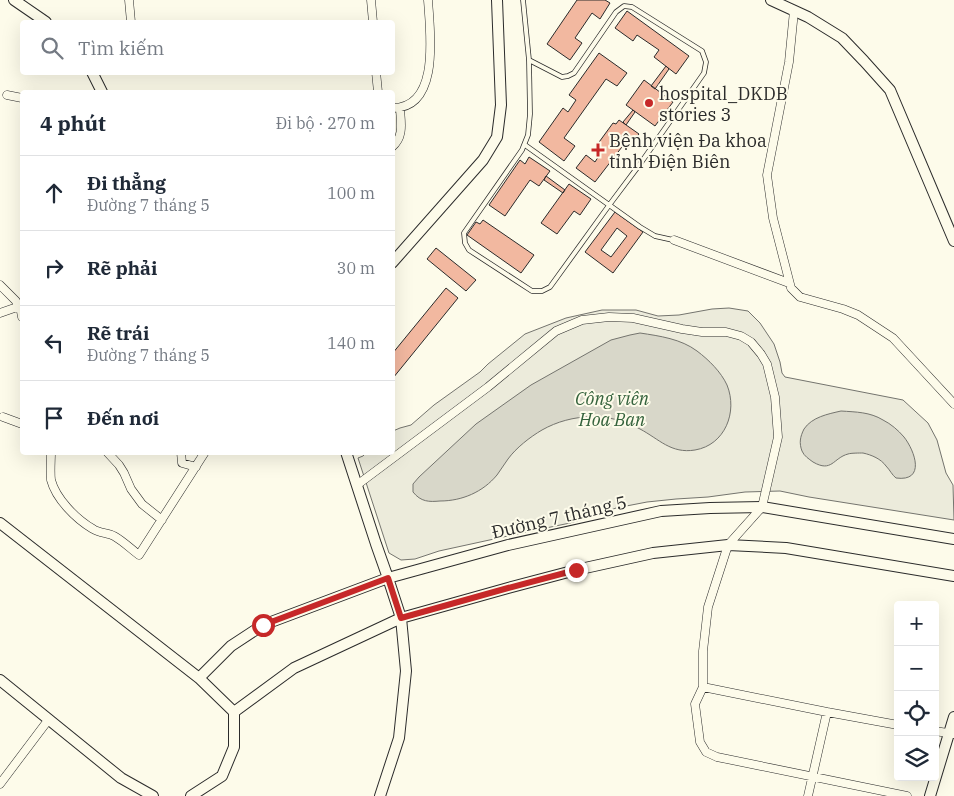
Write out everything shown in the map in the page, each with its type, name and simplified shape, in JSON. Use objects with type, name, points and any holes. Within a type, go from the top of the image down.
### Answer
[{"type":"street","points":[[14,0],[43,20]]},
{"type":"street","points":[[129,0],[131,20]]},
{"type":"street","points":[[371,0],[372,20]]},
{"type":"street","points":[[395,144],[400,139],[401,130],[396,108],[408,106],[424,88],[429,66],[430,30],[428,0]]},
{"type":"street","points":[[395,260],[483,160],[497,137],[502,105],[497,0]]},
{"type":"street","points":[[771,0],[808,17],[842,38],[890,90],[954,241]]},
{"type":"street","points":[[794,11],[789,62],[767,175],[773,218],[791,288],[800,297],[858,315],[893,338],[954,404]]},
{"type":"street","points":[[94,75],[101,90]]},
{"type":"street","points":[[376,75],[378,90]]},
{"type":"street","points":[[8,95],[20,98]]},
{"type":"street","points":[[674,240],[789,283]]},
{"type":"street","points":[[0,285],[20,306],[0,313]]},
{"type":"street","points":[[357,485],[488,387],[556,331],[582,320],[609,317],[633,318],[682,330],[726,332],[741,336],[751,342],[761,354],[766,364],[775,397],[778,437],[762,508],[728,545],[708,607],[703,651],[702,687],[695,704],[700,742],[706,752],[717,757],[907,796]]},
{"type":"street","points":[[3,417],[20,423]]},
{"type":"street","points":[[51,455],[51,478],[56,492],[65,504],[79,519],[94,530],[111,534],[139,555],[203,455]]},
{"type":"street","points":[[110,455],[119,465],[130,489],[142,504],[162,520]]},
{"type":"street","points":[[181,455],[184,464],[196,467]]},
{"type":"street","points":[[347,455],[401,618],[406,671],[399,738],[380,796]]},
{"type":"street","name":"Đường 7 tháng 5","points":[[199,678],[231,646],[263,625],[388,578],[508,545],[661,511],[710,508],[762,508],[954,538]]},
{"type":"street","points":[[0,523],[199,678],[234,712],[234,747],[222,776],[191,796]]},
{"type":"street","points":[[234,712],[294,668],[401,618],[508,588],[653,553],[728,545],[786,548],[954,576]]},
{"type":"street","points":[[0,680],[121,778],[153,796]]},
{"type":"street","points":[[702,687],[894,724]]},
{"type":"street","points":[[808,796],[827,712]]},
{"type":"street","points":[[930,796],[952,734],[954,717]]},
{"type":"street","points":[[0,784],[49,719]]},
{"type":"street","points":[[939,732],[952,734]]},
{"type":"lane","points":[[523,0],[529,60],[530,114],[528,135],[522,150],[464,233],[465,243],[469,250],[532,290],[542,292],[550,288],[640,164],[704,73],[706,62],[702,51],[632,7],[624,6],[616,12],[574,72],[568,76],[562,77],[529,60]]},
{"type":"lane","points":[[525,144],[640,227],[655,236],[674,240]]},
{"type":"green space","name":"Công viên Hoa Ban","points":[[729,308],[748,311],[760,323],[774,344],[782,373],[785,377],[903,400],[928,423],[937,440],[946,473],[953,485],[954,520],[780,491],[745,492],[647,502],[616,508],[570,523],[439,551],[415,559],[401,560],[389,553],[358,458],[364,455],[395,455],[395,430],[411,425],[434,405],[480,372],[525,334],[566,318],[602,310],[636,310],[658,316],[679,315]]},
{"type":"shaded area","points":[[640,333],[670,339],[691,347],[706,358],[721,375],[730,395],[730,416],[726,426],[714,442],[695,450],[679,450],[666,445],[628,423],[604,417],[578,418],[554,424],[533,436],[511,455],[491,481],[479,491],[448,501],[425,501],[413,492],[413,484],[419,477],[476,424],[531,385],[611,340]]},
{"type":"shaded area","points":[[841,411],[873,415],[897,430],[912,450],[915,470],[911,475],[905,478],[896,478],[882,461],[863,453],[848,454],[832,464],[824,466],[813,462],[807,457],[800,445],[804,429],[816,419]]},
{"type":"building","points":[[577,0],[605,0],[610,3],[600,19],[592,13],[575,38],[582,43],[570,60],[547,44]]},
{"type":"building","points":[[627,11],[689,56],[676,74],[654,57],[659,50],[637,35],[633,41],[615,28]]},
{"type":"building","points":[[599,53],[627,73],[617,86],[606,79],[564,138],[575,146],[564,161],[539,142],[563,108],[568,112],[576,100],[569,95]]},
{"type":"building","points":[[666,66],[669,69],[655,89],[651,86]]},
{"type":"building","name":"hospital_DKDB stories 3","points":[[644,80],[673,102],[655,126],[626,105]]},
{"type":"building","points":[[633,110],[635,112],[626,125],[623,122]]},
{"type":"building","points":[[619,120],[639,134],[629,146],[625,143],[595,182],[576,168],[586,155],[595,162],[600,154],[594,149],[613,123],[616,124]]},
{"type":"building","points":[[529,157],[550,171],[539,186],[530,180],[505,216],[489,205],[520,160],[525,164]]},
{"type":"building","points":[[546,176],[565,190],[563,193],[544,180]]},
{"type":"building","points":[[569,184],[591,199],[580,215],[574,211],[557,234],[541,223]]},
{"type":"building","points":[[615,212],[643,232],[613,273],[585,252]],"holes":[[[617,228],[627,236],[611,257],[601,250]]]},
{"type":"building","points":[[483,220],[534,255],[521,273],[467,235],[476,222],[480,224]]},
{"type":"building","points":[[436,248],[476,280],[466,291],[427,259]]},
{"type":"building","points":[[446,288],[458,298],[395,376],[395,350]]},
{"type":"place","name":"hospital_DKDB stories 3","points":[[649,103]]},
{"type":"place","name":"Bệnh viện Đa khoa tỉnh Điện Biên","points":[[598,150]]},
{"type":"route","points":[[263,625],[388,578],[401,618],[576,570]]}]
